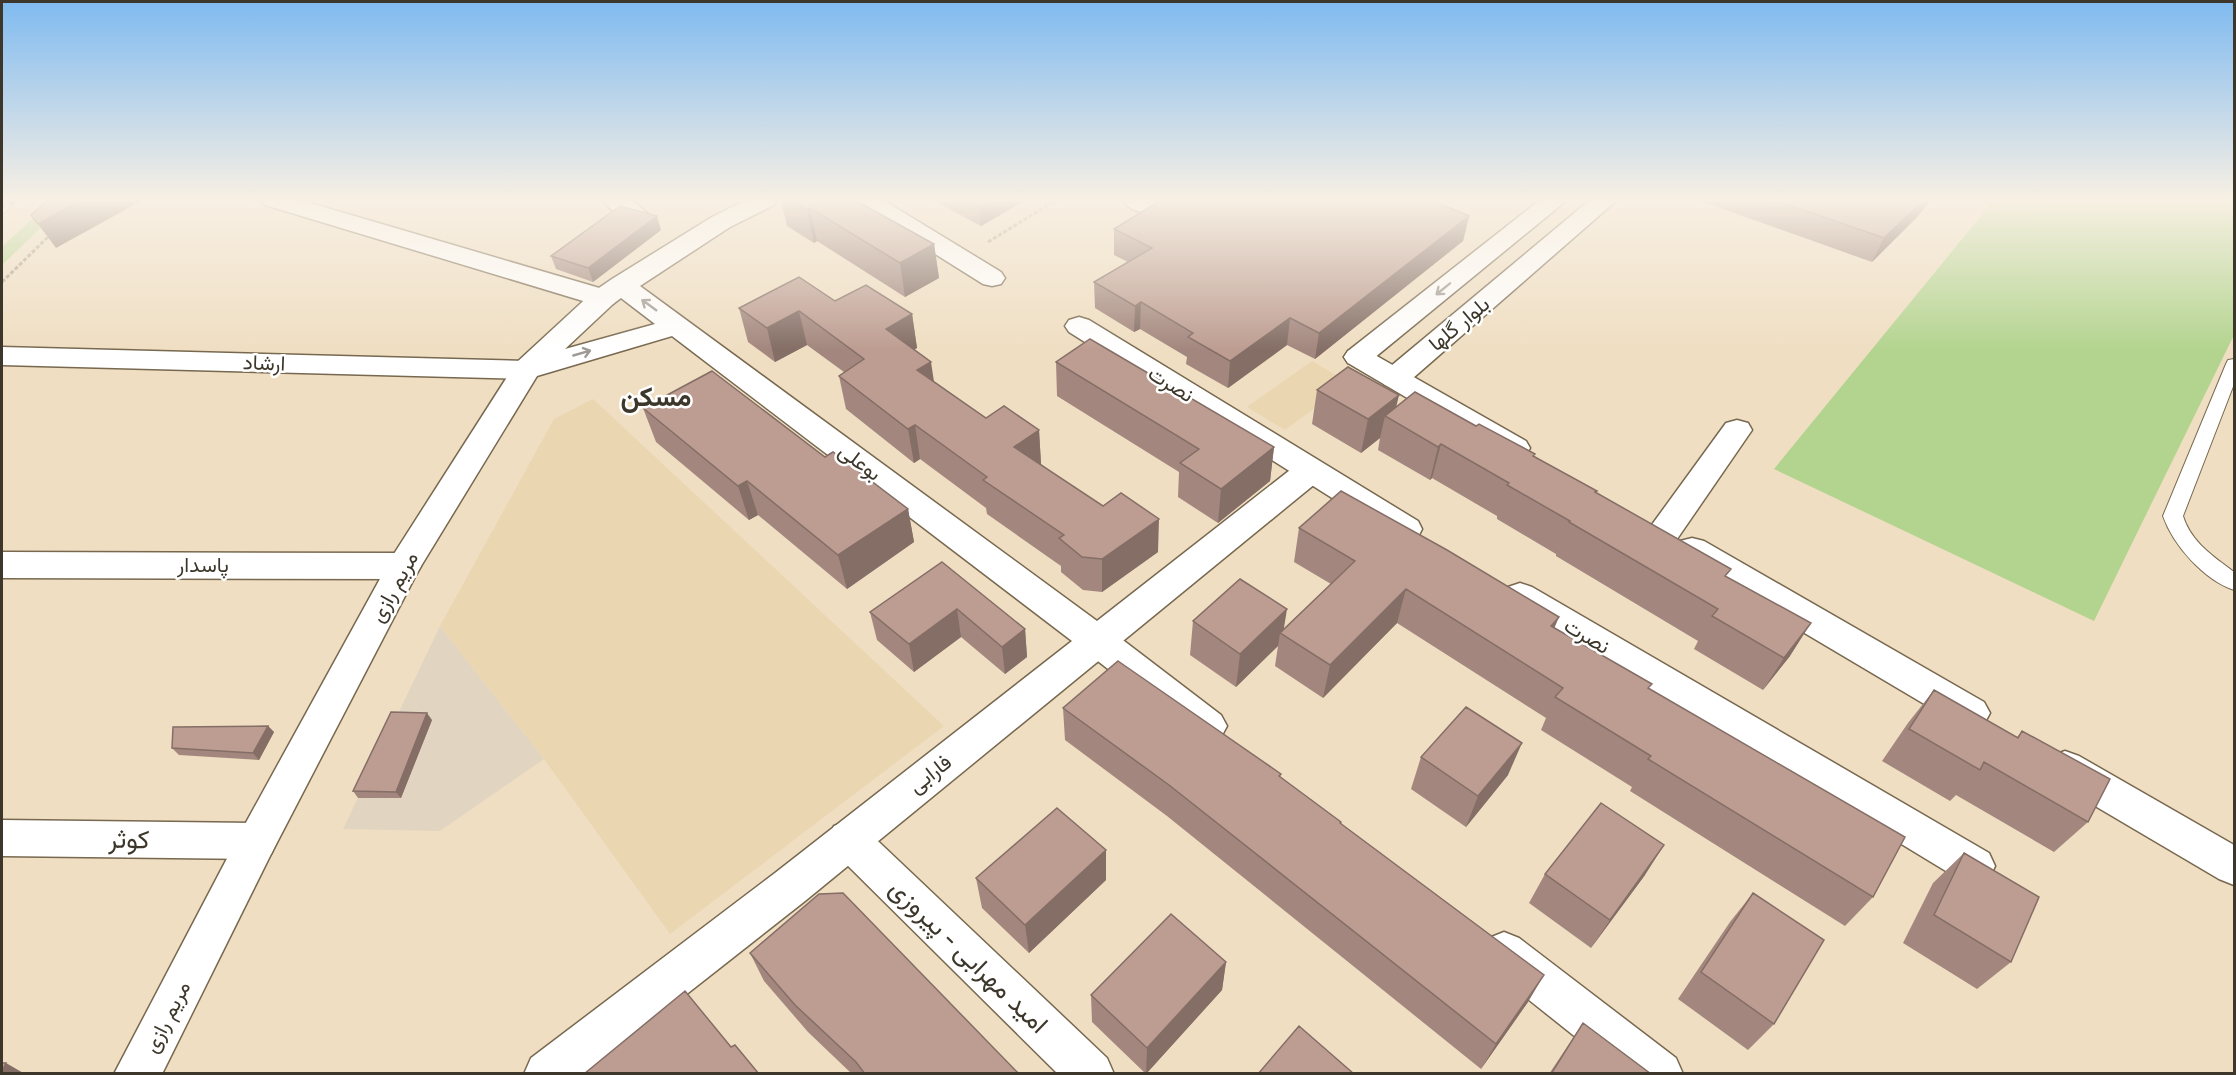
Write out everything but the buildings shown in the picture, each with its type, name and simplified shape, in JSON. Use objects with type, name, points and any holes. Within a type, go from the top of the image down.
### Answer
[{"type":"street","name":"بوعلی","points":[[460,250],[612,291],[677,326],[1098,641],[1238,749]]},
{"type":"street","name":"مریم رازی","points":[[137,1074],[257,841],[404,566],[526,370],[612,291],[677,250]]},
{"type":"street","points":[[947,250],[992,278]]},
{"type":"street","name":"بلوار گلها","points":[[1492,250],[1358,357],[1395,378],[1546,250]]},
{"type":"street","name":"ارشاد","points":[[2,356],[526,370],[677,326]]},
{"type":"street","name":"نصرت","points":[[1079,326],[1310,471],[1432,544]]},
{"type":"street","points":[[1395,378],[1539,462]]},
{"type":"street","points":[[1663,534],[1737,430]]},
{"type":"street","name":"فارابی","points":[[546,1074],[790,887],[1310,471]]},
{"type":"street","points":[[1632,516],[2000,730]]},
{"type":"street","name":"پاسدار","points":[[2,565],[404,566]]},
{"type":"street","name":"نصرت","points":[[1494,581],[1974,866]]},
{"type":"street","points":[[2040,753],[2235,867]]},
{"type":"street","name":"کوثر","points":[[2,838],[257,841]]},
{"type":"street","name":"امید مهرابی - پیروزی","points":[[848,839],[1091,1074]]},
{"type":"street","points":[[1472,929],[1660,1074]]},
{"type":"lane","points":[[2235,364],[2173,516],[2176,530],[2196,554],[2235,582]]},
{"type":"path","points":[[2,282],[35,250]]},
{"type":"path","points":[[960,258],[973,250]]},
{"type":"shaded area","points":[[1312,361],[1349,383],[1285,430],[1247,407]]},
{"type":"shaded area","points":[[593,399],[944,726],[670,934],[544,759],[440,626],[554,419]]},
{"type":"shaded area","points":[[440,626],[544,759],[440,831],[343,829]]},
{"type":"green space","points":[[2,250],[18,250],[2,265]]},
{"type":"green space","points":[[1953,250],[2234,250],[2234,335],[2094,621],[1774,469]]},
{"type":"district","name":"مسکن","points":[[656,397]]}]
